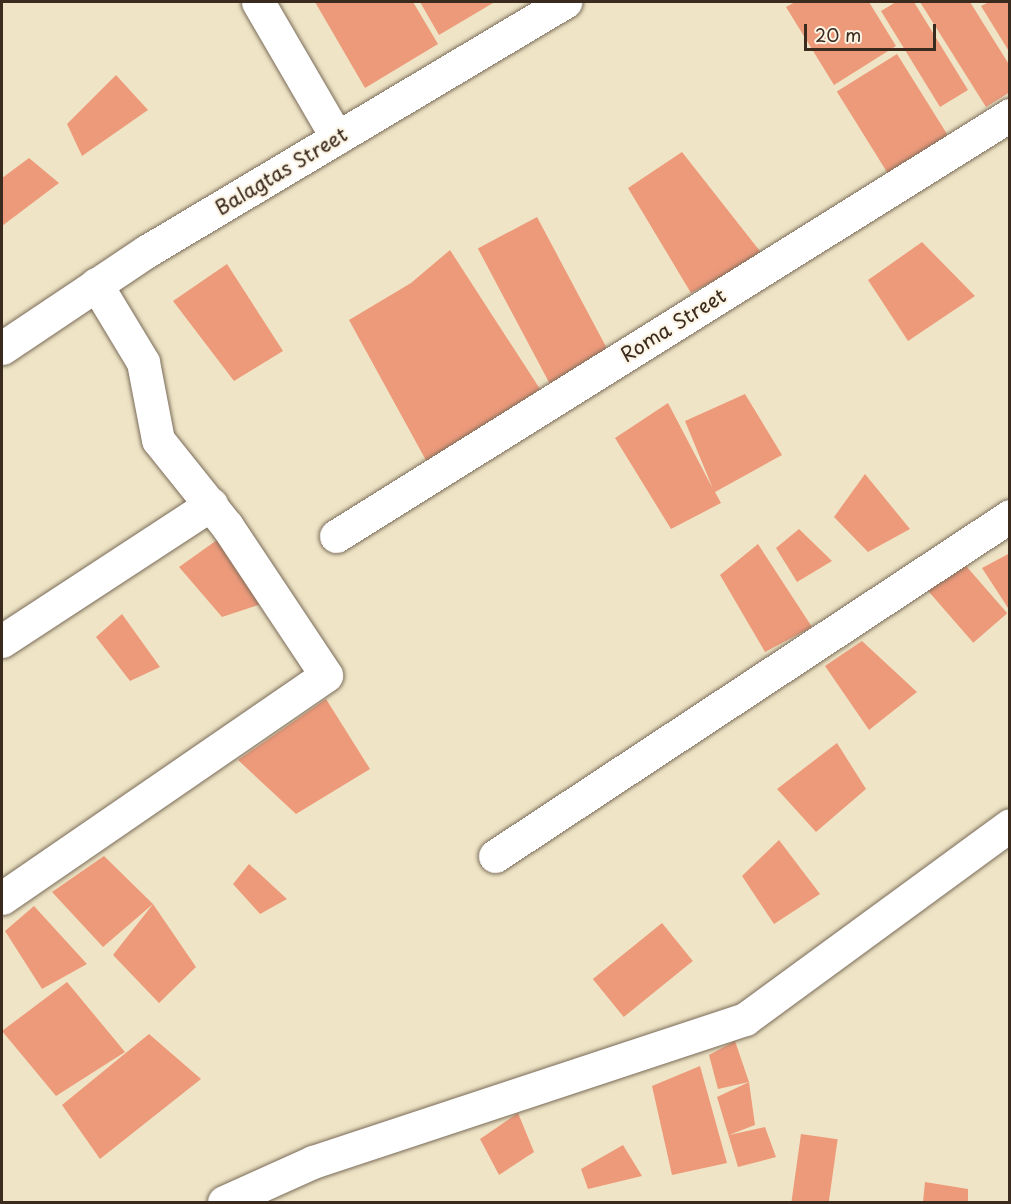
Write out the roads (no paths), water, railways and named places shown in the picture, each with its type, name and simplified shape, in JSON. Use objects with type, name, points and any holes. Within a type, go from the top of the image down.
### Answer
[{"type":"street","points":[[258,2],[337,138]]},
{"type":"street","name":"Balagtas Street","points":[[2,348],[96,284],[565,2]]},
{"type":"street","name":"Roma Street","points":[[336,536],[1010,115]]},
{"type":"street","points":[[2,898],[326,675],[211,504],[158,440],[143,362],[96,284]]},
{"type":"street","points":[[2,641],[211,504]]},
{"type":"street","points":[[495,856],[1010,516]]},
{"type":"street","points":[[224,1203],[313,1162],[745,1019],[1010,825]]}]
